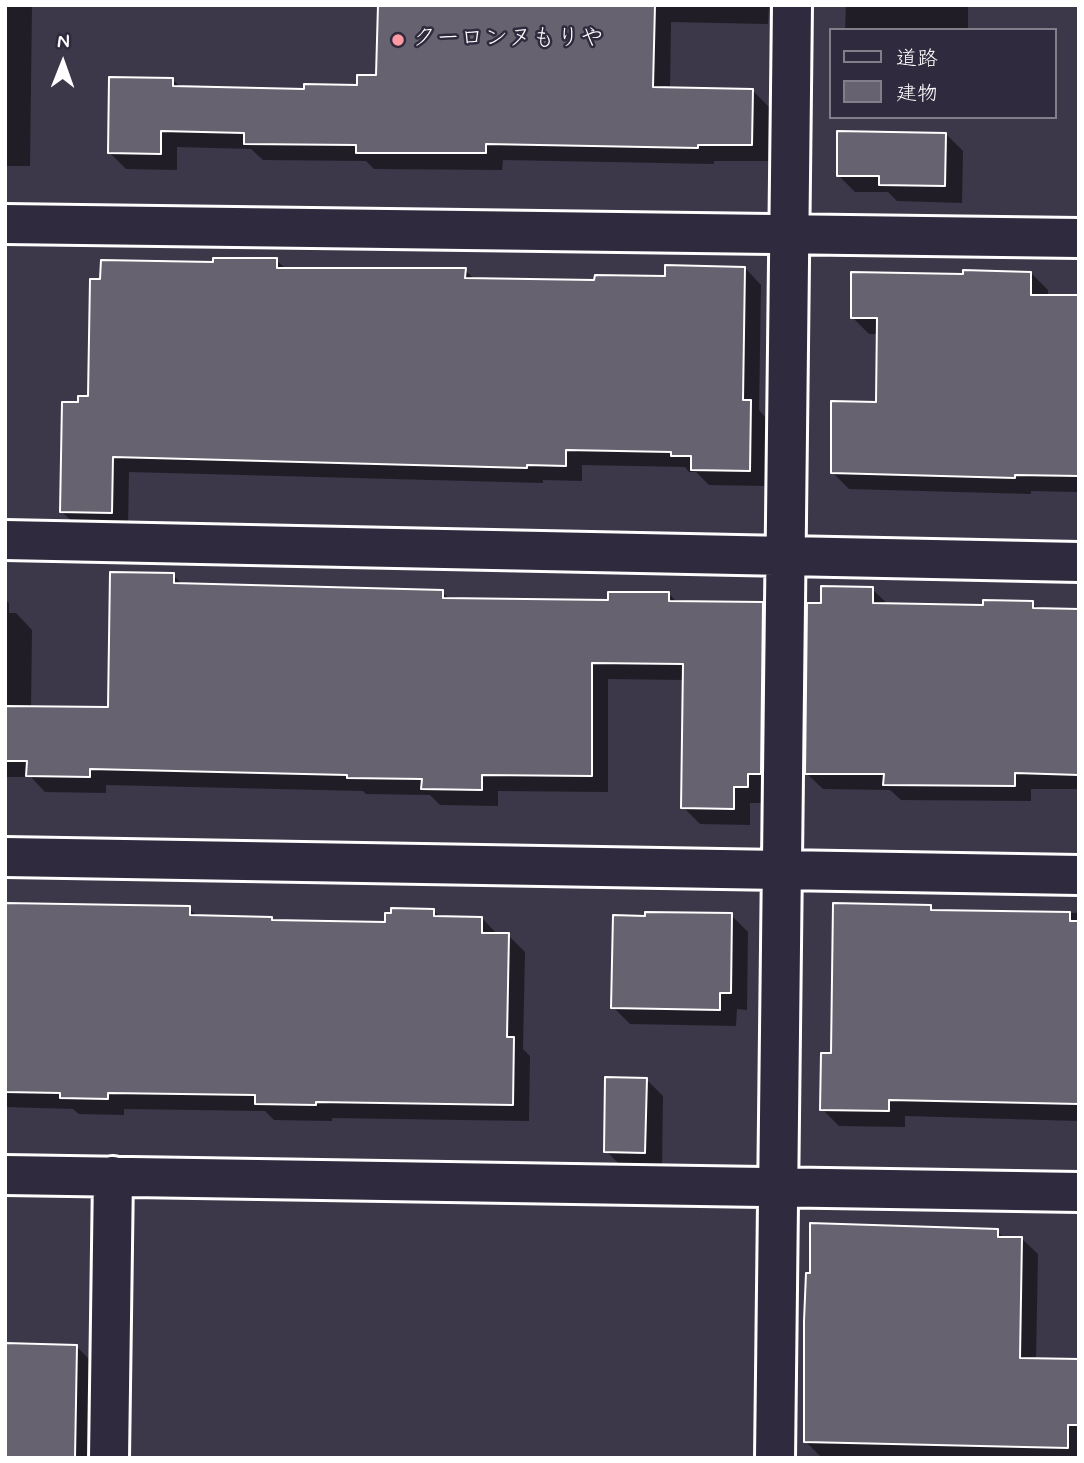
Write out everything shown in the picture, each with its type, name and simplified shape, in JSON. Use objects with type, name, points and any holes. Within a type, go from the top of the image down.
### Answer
[{"type":"street","points":[[775,1458],[792,5]]},
{"type":"street","points":[[5,224],[1079,238]]},
{"type":"street","points":[[5,540],[1079,562]]},
{"type":"street","points":[[5,857],[1079,875]]},
{"type":"street","points":[[5,1175],[1079,1192]]},
{"type":"street","points":[[109,1458],[113,1176]]},
{"type":"building","points":[[378,5],[655,5],[653,87],[753,89],[752,145],[698,145],[698,148],[486,144],[486,153],[356,153],[356,145],[244,144],[244,133],[161,131],[161,154],[108,153],[109,77],[173,78],[173,86],[304,89],[304,84],[357,85],[357,75],[376,75]]},
{"type":"building","points":[[837,131],[946,133],[945,186],[879,185],[879,176],[837,176]]},
{"type":"building","points":[[213,258],[277,258],[277,268],[466,268],[465,278],[594,280],[595,275],[665,276],[665,265],[745,267],[743,400],[751,400],[750,471],[691,470],[691,456],[671,456],[671,452],[566,450],[566,466],[527,465],[527,468],[113,457],[112,513],[60,512],[62,402],[78,402],[78,396],[88,396],[90,279],[100,279],[101,260],[213,262]]},
{"type":"building","points":[[963,270],[1031,272],[1031,295],[1079,295],[1079,476],[1015,475],[1015,478],[831,473],[831,401],[876,402],[877,318],[851,318],[851,272],[963,274]]},
{"type":"building","points":[[110,572],[174,573],[174,583],[443,590],[443,598],[608,600],[608,592],[669,592],[669,601],[763,602],[761,774],[748,774],[748,787],[734,787],[734,809],[681,808],[683,664],[592,663],[592,776],[482,775],[482,790],[421,789],[422,779],[347,778],[347,775],[90,769],[90,777],[26,776],[27,761],[5,761],[5,706],[108,707]]},
{"type":"building","points":[[821,586],[873,587],[873,603],[983,605],[983,600],[1033,601],[1033,608],[1079,609],[1079,775],[1015,773],[1015,786],[883,785],[884,774],[805,774],[807,603],[821,603]]},
{"type":"building","points":[[5,903],[190,906],[190,915],[272,917],[272,920],[385,922],[385,913],[391,913],[391,908],[434,909],[434,916],[482,917],[482,933],[509,933],[507,1037],[514,1037],[513,1105],[316,1102],[316,1105],[255,1104],[255,1095],[108,1093],[108,1099],[60,1098],[60,1093],[5,1092]]},
{"type":"building","points":[[833,903],[931,905],[931,910],[1070,912],[1070,921],[1079,921],[1079,1104],[889,1100],[889,1111],[820,1110],[821,1053],[831,1053]]},
{"type":"building","points":[[645,912],[732,913],[731,993],[720,993],[720,1010],[611,1008],[613,915],[645,916]]},
{"type":"building","points":[[605,1077],[647,1078],[645,1153],[604,1152]]},
{"type":"building","points":[[810,1223],[998,1229],[998,1237],[1022,1237],[1020,1358],[1079,1359],[1079,1425],[1068,1425],[1068,1448],[804,1442],[804,1321],[806,1273],[810,1273]]},
{"type":"building","points":[[5,1343],[77,1345],[75,1458],[5,1458]]},
{"type":"place","name":"クーロンヌもりや","points":[[398,40]]}]
